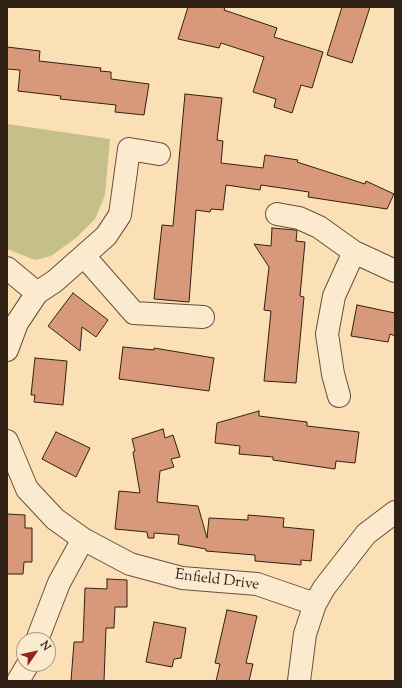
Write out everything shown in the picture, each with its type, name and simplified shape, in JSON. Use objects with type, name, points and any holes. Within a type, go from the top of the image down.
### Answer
[{"type":"street","points":[[7,350],[17,323],[38,293],[55,281],[106,236],[120,215],[129,149],[159,154]]},
{"type":"street","points":[[276,214],[300,218],[319,227],[354,252],[395,272]]},
{"type":"street","points":[[339,396],[327,334],[334,296],[354,252]]},
{"type":"street","points":[[84,256],[134,313],[203,317]]},
{"type":"street","points":[[7,268],[38,293]]},
{"type":"street","name":"Enfield Drive","points":[[7,442],[28,489],[55,519],[82,539],[130,564],[182,578],[257,584],[315,604]]},
{"type":"street","points":[[299,681],[305,634],[315,604],[344,561],[366,534],[395,512]]},
{"type":"street","points":[[40,632],[59,583],[82,539]]},
{"type":"street","points":[[18,681],[23,672]]},
{"type":"shaded area","points":[[7,124],[110,139],[105,195],[95,219],[76,238],[51,256],[35,260],[7,249]]},
{"type":"building","points":[[188,7],[225,7],[224,10],[277,28],[274,37],[323,52],[312,88],[301,85],[292,113],[274,107],[276,99],[253,92],[264,57],[221,43],[219,48],[178,39]]},
{"type":"building","points":[[342,7],[370,7],[352,63],[327,55]]},
{"type":"building","points":[[7,47],[40,51],[39,61],[101,68],[100,71],[111,72],[111,79],[149,84],[144,115],[115,112],[116,105],[60,99],[61,96],[18,91],[20,70],[7,69]]},
{"type":"building","points":[[185,94],[222,98],[217,140],[223,141],[221,163],[263,168],[265,155],[298,160],[297,162],[365,184],[366,181],[394,194],[387,209],[308,197],[309,192],[261,185],[260,190],[226,185],[223,210],[211,209],[210,212],[196,210],[189,302],[154,299],[162,225],[173,226]]},
{"type":"building","points":[[272,228],[295,230],[297,231],[296,241],[305,242],[300,296],[304,297],[296,383],[264,381],[271,311],[264,310],[269,267],[254,244],[271,246]]},
{"type":"building","points":[[73,293],[108,320],[96,337],[82,327],[80,351],[48,326]]},
{"type":"building","points":[[357,305],[395,313],[395,336],[390,334],[388,342],[351,336]]},
{"type":"building","points":[[123,347],[154,350],[154,348],[214,358],[209,391],[119,379]]},
{"type":"building","points":[[35,358],[67,361],[63,405],[34,402],[35,395],[31,395]]},
{"type":"building","points":[[259,411],[259,416],[307,422],[307,426],[359,432],[355,463],[336,461],[335,469],[273,460],[273,457],[239,454],[240,446],[215,443],[217,423]]},
{"type":"building","points":[[163,429],[165,438],[173,435],[180,457],[171,459],[174,467],[160,471],[157,502],[198,506],[207,538],[209,518],[248,520],[248,515],[284,518],[283,527],[314,530],[311,561],[301,560],[301,565],[255,561],[255,555],[206,551],[206,549],[178,544],[179,535],[154,533],[154,538],[148,538],[147,532],[115,529],[119,491],[140,493],[133,452],[135,451],[132,439]]},
{"type":"building","points":[[56,432],[90,448],[76,477],[42,459]]},
{"type":"building","points":[[7,514],[25,515],[25,528],[32,528],[32,562],[24,562],[23,574],[7,574]]},
{"type":"building","points":[[107,579],[127,580],[127,607],[115,607],[114,628],[106,628],[104,681],[71,681],[74,642],[83,642],[85,588],[107,589]]},
{"type":"building","points":[[227,610],[257,616],[246,663],[253,664],[249,681],[216,681],[220,664],[215,663]]},
{"type":"building","points":[[154,622],[186,628],[181,658],[174,659],[172,667],[146,662]]}]
